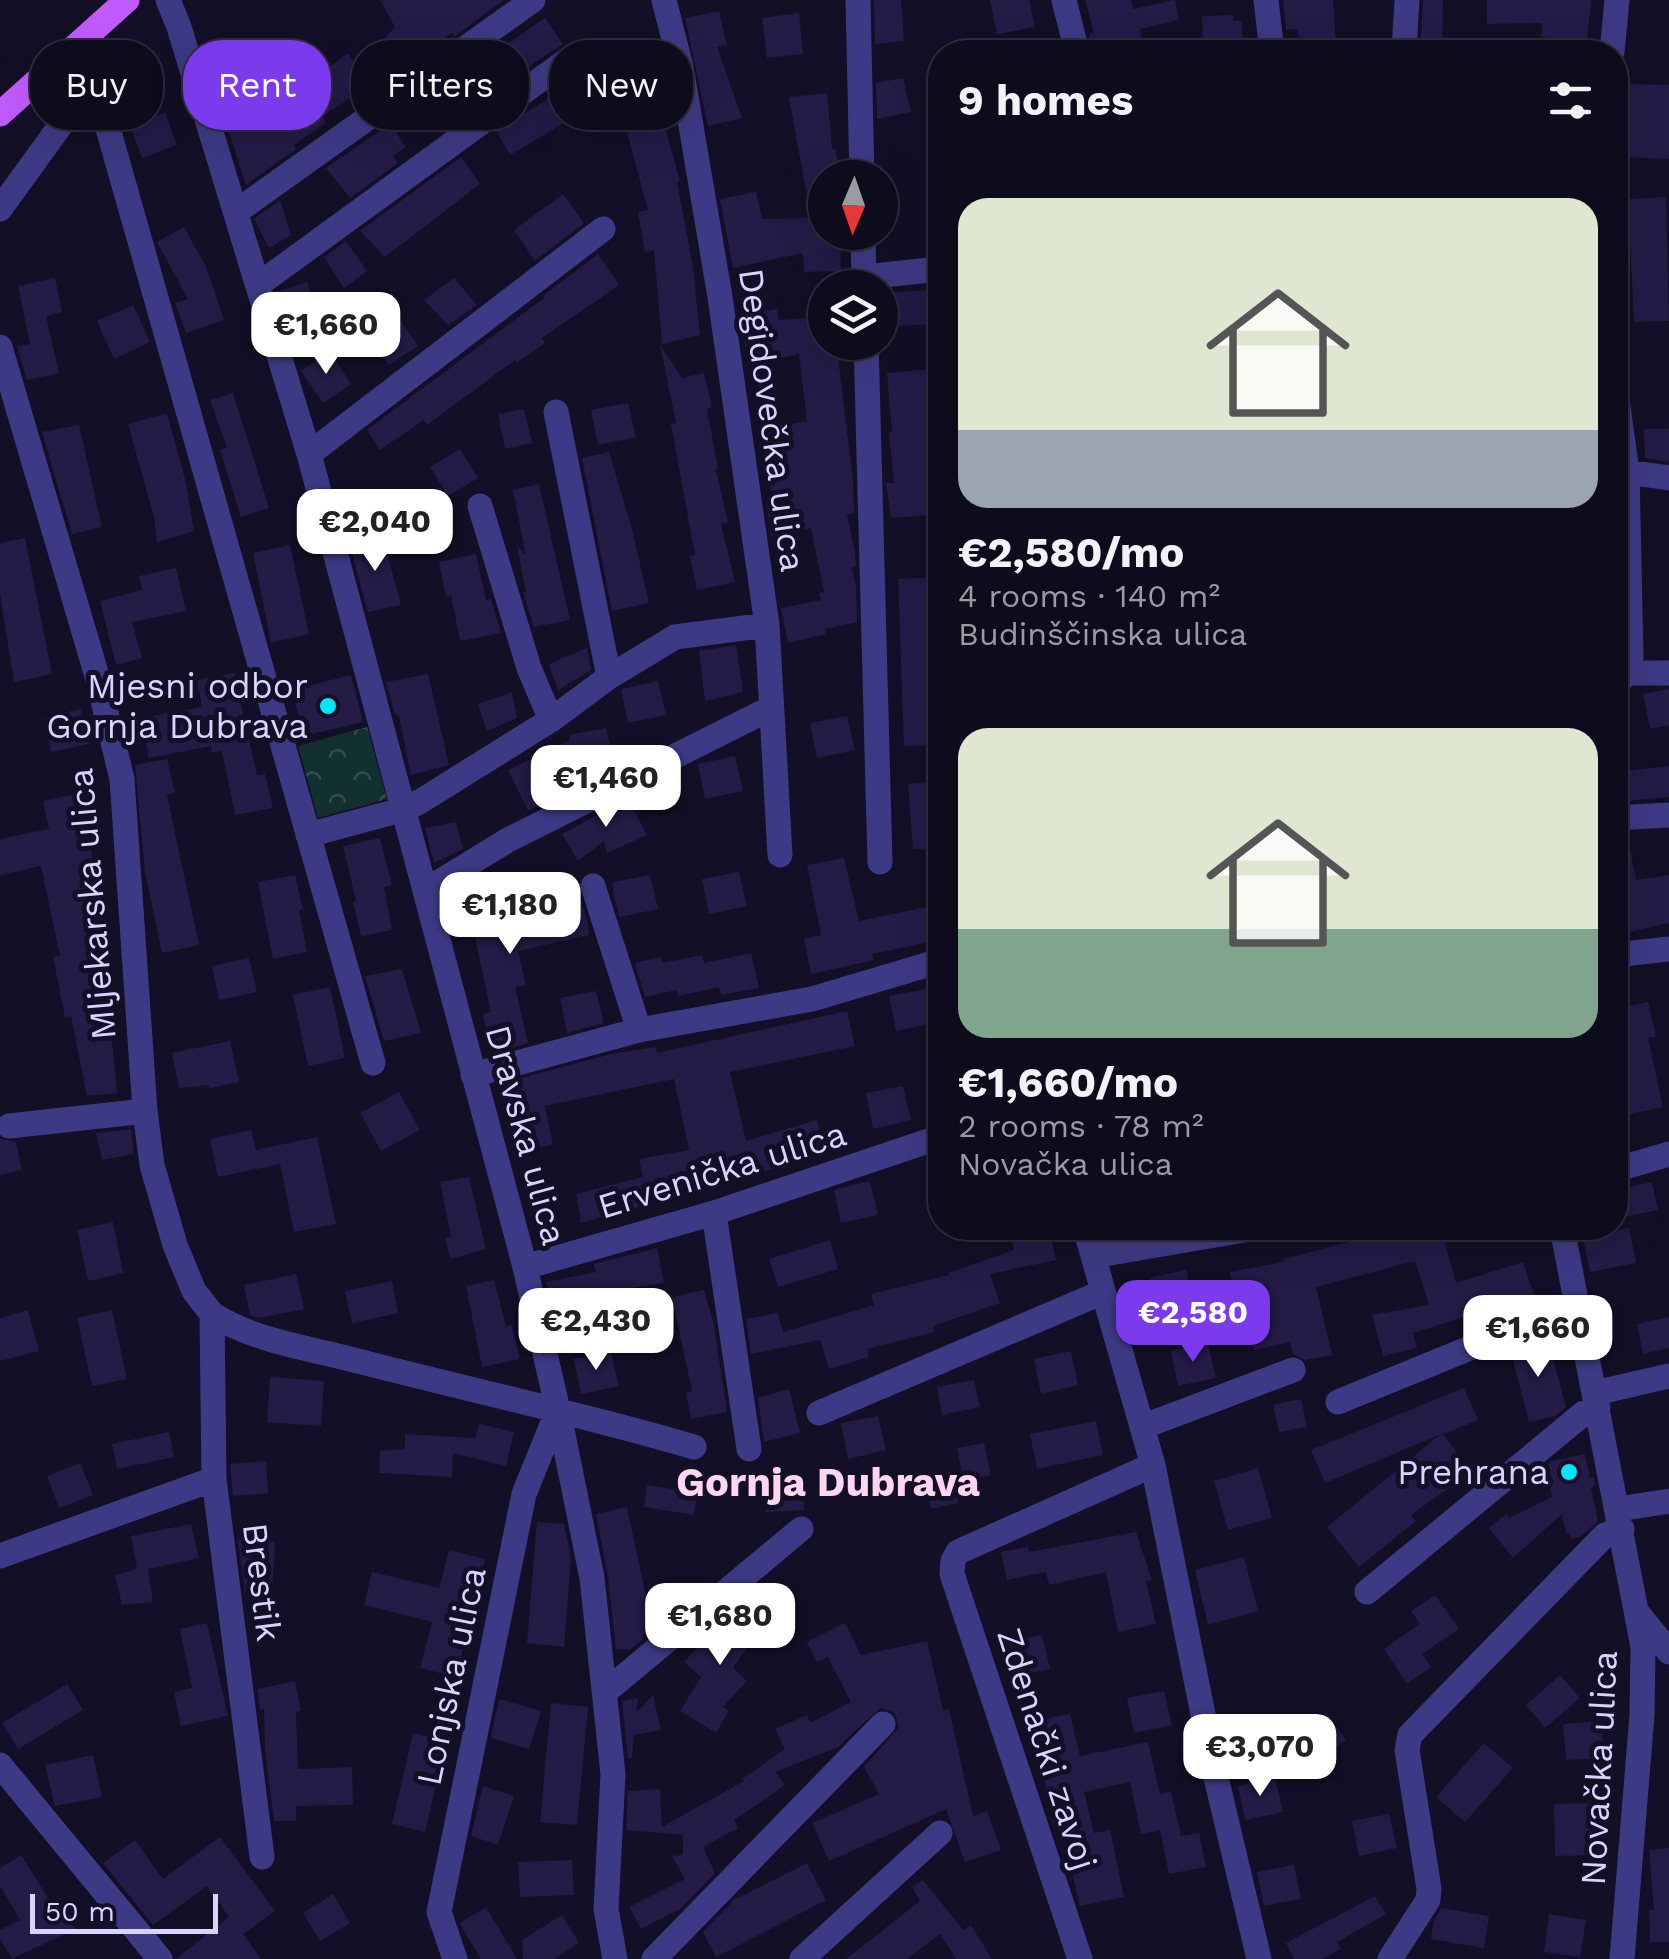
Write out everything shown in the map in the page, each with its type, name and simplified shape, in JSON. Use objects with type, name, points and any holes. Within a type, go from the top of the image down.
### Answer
[{"type":"main road","points":[[0,114],[127,0]]},
{"type":"street","name":"Dravska ulica","points":[[168,0],[308,454],[525,1267],[558,1410],[592,1578],[613,1774],[606,1908],[615,1959]]},
{"type":"street","points":[[236,212],[534,0]]},
{"type":"street","name":"Degidovečka ulica","points":[[664,0],[682,67],[714,258],[766,625],[780,855]]},
{"type":"street","points":[[858,0],[862,160]]},
{"type":"street","points":[[1064,0],[1074,40]]},
{"type":"street","points":[[1266,0],[1271,40]]},
{"type":"street","points":[[1405,40],[1407,0]]},
{"type":"street","points":[[1613,40],[1617,0]]},
{"type":"street","points":[[258,286],[549,73]]},
{"type":"street","points":[[0,209],[68,114],[91,100],[103,111],[373,1063]]},
{"type":"street","points":[[308,454],[603,229]]},
{"type":"street","points":[[898,276],[928,271]]},
{"type":"street","name":"Mljekarska ulica","points":[[0,347],[97,676],[122,780],[145,1111]]},
{"type":"street","points":[[866,360],[880,862]]},
{"type":"street","points":[[556,412],[609,677]]},
{"type":"street","points":[[1628,472],[1669,478]]},
{"type":"street","points":[[480,506],[529,668],[552,720]]},
{"type":"street","points":[[1628,534],[1632,657],[1628,665]]},
{"type":"street","points":[[308,835],[405,809],[552,720],[609,677],[675,637],[766,625]]},
{"type":"street","points":[[1628,679],[1669,673]]},
{"type":"street","points":[[425,891],[508,840],[771,708]]},
{"type":"street","points":[[1628,817],[1669,815]]},
{"type":"street","points":[[592,886],[638,1030]]},
{"type":"street","points":[[1628,953],[1669,948]]},
{"type":"street","points":[[473,1076],[638,1030],[812,999],[928,965]]},
{"type":"street","points":[[4,1118],[145,1111],[152,1165],[174,1245],[194,1291],[212,1314],[233,1328],[694,1446]]},
{"type":"street","name":"Ervenička ulica","points":[[525,1267],[714,1213],[928,1141]]},
{"type":"street","points":[[1628,1166],[1669,1154]]},
{"type":"street","points":[[714,1213],[750,1449]]},
{"type":"street","points":[[1089,1240],[1152,1465],[1214,1768],[1259,1959]]},
{"type":"street","points":[[1094,1256],[1187,1240]]},
{"type":"street","name":"Novačka ulica","points":[[1565,1240],[1640,1616],[1644,1676],[1622,1959]]},
{"type":"street","points":[[819,1414],[1103,1292]]},
{"type":"street","points":[[1338,1402],[1578,1304]]},
{"type":"street","name":"Brestik","points":[[212,1314],[214,1479],[262,1857]]},
{"type":"street","points":[[1142,1427],[1293,1370]]},
{"type":"street","points":[[1367,1592],[1596,1400],[1669,1376]]},
{"type":"street","name":"Lonjska ulica","points":[[455,1959],[438,1912],[524,1494],[558,1410]]},
{"type":"street","name":"Zdenački zavoj","points":[[1080,1959],[952,1574],[953,1562],[958,1552],[1152,1465]]},
{"type":"street","points":[[0,1556],[214,1479]]},
{"type":"street","points":[[1390,1959],[1421,1912],[1430,1888],[1407,1750],[1410,1735],[1620,1519],[1669,1500]]},
{"type":"street","points":[[604,1693],[802,1529]]},
{"type":"street","points":[[1640,1616],[1669,1652]]},
{"type":"street","points":[[654,1959],[884,1724]]},
{"type":"street","points":[[0,1764],[160,1959]]},
{"type":"street","points":[[802,1959],[940,1833]]},
{"type":"green space","points":[[367,727],[387,799],[318,818],[298,746]]},
{"type":"building","points":[[380,0],[504,0],[454,37],[452,33],[442,40],[382,40],[395,27]]},
{"type":"building","points":[[874,0],[901,0],[904,41],[875,44]]},
{"type":"building","points":[[990,0],[1029,0],[1035,27],[997,34]]},
{"type":"building","points":[[1085,0],[1131,0],[1133,9],[1175,0],[1179,20],[1140,29],[1142,40],[1090,40],[1089,34],[1094,33]]},
{"type":"building","points":[[1283,0],[1333,0],[1336,40],[1299,40],[1298,29],[1286,30]]},
{"type":"building","points":[[1423,0],[1443,0],[1442,40],[1421,40]]},
{"type":"building","points":[[1487,0],[1591,0],[1587,40],[1541,37],[1542,23],[1487,24]]},
{"type":"building","points":[[719,11],[727,45],[717,47],[742,118],[708,126],[693,40],[690,40],[685,18]]},
{"type":"building","points":[[799,13],[803,54],[767,58],[762,18]]},
{"type":"building","points":[[1233,15],[1233,21],[1242,21],[1243,40],[1203,40],[1202,16]]},
{"type":"building","points":[[545,18],[560,40],[549,40],[549,53],[529,66],[529,40],[513,40]]},
{"type":"building","points":[[348,53],[351,97],[331,111],[331,66]]},
{"type":"building","points":[[903,78],[911,112],[877,119],[876,83]]},
{"type":"building","points":[[1628,84],[1669,85],[1669,159],[1628,157]]},
{"type":"building","points":[[827,93],[832,149],[835,148],[838,160],[808,160],[808,202],[789,97]]},
{"type":"building","points":[[549,98],[549,130],[552,130],[510,155],[496,131],[529,130],[529,110]]},
{"type":"building","points":[[163,114],[177,145],[142,158],[132,130],[163,130]]},
{"type":"building","points":[[228,130],[315,130],[294,145],[296,149],[246,185]]},
{"type":"building","points":[[381,130],[394,130],[406,147],[393,156],[398,163],[350,198],[326,168]]},
{"type":"building","points":[[626,130],[666,130],[680,181],[677,182],[693,267],[700,335],[662,344],[654,250],[645,252],[638,212],[648,210]]},
{"type":"building","points":[[461,157],[480,184],[385,257],[360,231]]},
{"type":"building","points":[[756,192],[762,219],[808,218],[808,250],[840,250],[841,270],[804,272],[803,253],[733,268],[720,199]]},
{"type":"building","points":[[563,194],[584,223],[535,261],[514,230]]},
{"type":"building","points":[[1666,197],[1669,321],[1634,322],[1628,199]]},
{"type":"building","points":[[280,200],[291,235],[269,248],[254,219]]},
{"type":"building","points":[[184,227],[206,267],[224,320],[186,333],[175,303],[188,299],[157,242]]},
{"type":"building","points":[[346,241],[367,271],[344,288],[324,257]]},
{"type":"building","points":[[598,254],[619,285],[542,338],[545,343],[516,363],[515,360],[427,425],[424,420],[380,450],[367,430]]},
{"type":"building","points":[[55,278],[62,312],[46,316],[59,373],[27,380],[17,346],[30,344],[18,286]]},
{"type":"building","points":[[454,278],[477,305],[448,325],[424,300]]},
{"type":"building","points":[[307,282],[317,315],[287,325],[277,292]]},
{"type":"building","points":[[928,291],[928,325],[898,326],[898,292]]},
{"type":"building","points":[[133,305],[150,342],[114,359],[97,321]]},
{"type":"building","points":[[777,309],[779,320],[808,318],[808,360],[838,360],[853,479],[854,513],[847,515],[855,553],[856,566],[852,567],[857,622],[788,643],[781,608],[821,600],[819,593],[824,592],[811,528],[771,536],[766,501],[773,500],[759,430],[807,421],[799,354],[748,365],[740,316]]},
{"type":"building","points":[[397,315],[418,346],[389,365],[368,334]]},
{"type":"building","points":[[660,345],[682,378],[704,373],[712,407],[707,409],[716,470],[728,522],[721,524],[735,582],[697,590],[690,556],[695,555],[671,424],[676,423]]},
{"type":"building","points":[[330,352],[351,384],[323,403],[301,371]]},
{"type":"building","points":[[928,369],[928,515],[891,518],[886,483],[894,483],[887,373]]},
{"type":"building","points":[[233,393],[269,508],[241,517],[220,450],[227,447],[210,400]]},
{"type":"building","points":[[628,403],[636,437],[598,445],[591,410]]},
{"type":"building","points":[[524,409],[532,443],[505,449],[498,414]]},
{"type":"building","points":[[167,413],[194,531],[157,542],[154,517],[128,424]]},
{"type":"building","points":[[79,425],[102,527],[72,534],[42,432]]},
{"type":"building","points":[[1644,429],[1669,429],[1669,462],[1645,458]]},
{"type":"building","points":[[460,449],[478,478],[448,496],[430,467]]},
{"type":"building","points":[[609,452],[649,603],[612,611],[582,458]]},
{"type":"building","points":[[539,484],[570,620],[534,627],[523,592],[517,545],[526,556],[513,490]]},
{"type":"building","points":[[382,535],[401,605],[368,612],[349,542]]},
{"type":"building","points":[[25,538],[52,674],[14,682],[0,594],[0,543]]},
{"type":"building","points":[[290,545],[309,634],[271,643],[253,553]]},
{"type":"building","points":[[476,554],[486,600],[491,599],[501,633],[460,641],[451,595],[446,597],[439,562]]},
{"type":"building","points":[[176,568],[186,611],[132,622],[142,658],[116,665],[100,601],[142,590],[139,576]]},
{"type":"building","points":[[928,577],[928,745],[904,746],[898,579]]},
{"type":"building","points":[[736,645],[743,692],[705,701],[699,651]]},
{"type":"building","points":[[587,648],[591,670],[558,690],[549,664]]},
{"type":"building","points":[[234,673],[257,775],[265,774],[273,808],[235,815],[222,751],[212,753],[211,746],[149,758],[141,718],[202,707],[197,680]]},
{"type":"building","points":[[428,674],[449,765],[411,775],[399,716],[395,714],[386,682]]},
{"type":"building","name":"Mjesni odbor Gornja Dubrava","points":[[351,675],[363,722],[303,736],[292,690]]},
{"type":"building","points":[[658,681],[666,715],[628,723],[621,689]]},
{"type":"building","points":[[1669,689],[1669,725],[1650,729],[1643,694]]},
{"type":"building","points":[[512,692],[517,718],[487,731],[478,704]]},
{"type":"building","points":[[81,709],[89,744],[51,752],[44,717]]},
{"type":"building","points":[[847,716],[855,750],[817,758],[810,723]]},
{"type":"building","points":[[606,728],[614,762],[564,772],[572,789],[528,811],[508,770],[570,740],[569,735]]},
{"type":"building","points":[[735,756],[743,791],[705,799],[698,764]]},
{"type":"building","points":[[167,759],[175,793],[167,795],[199,945],[162,953],[145,872],[135,765]]},
{"type":"building","points":[[1669,766],[1669,797],[1628,801],[1628,771]]},
{"type":"building","points":[[928,782],[928,850],[913,849],[908,784]]},
{"type":"building","points":[[80,793],[104,920],[92,923],[108,1001],[117,1093],[87,1096],[71,1016],[65,1017],[53,957],[60,956],[41,866],[0,875],[0,839],[49,829],[43,801]]},
{"type":"building","points":[[628,798],[647,835],[607,853],[604,841],[578,861],[562,834]]},
{"type":"building","points":[[456,822],[463,849],[434,863],[425,828]]},
{"type":"building","points":[[380,838],[392,885],[384,887],[392,930],[361,936],[343,846]]},
{"type":"building","points":[[1628,839],[1636,880],[1669,875],[1669,923],[1628,932]]},
{"type":"building","points":[[844,858],[859,921],[928,907],[928,942],[872,954],[874,960],[811,974],[804,939],[821,935],[807,865]]},
{"type":"building","points":[[739,872],[747,906],[709,914],[702,879]]},
{"type":"building","points":[[295,875],[307,952],[273,959],[258,882]]},
{"type":"building","points":[[650,875],[658,909],[620,917],[613,882]]},
{"type":"building","points":[[473,881],[502,934],[547,925],[544,909],[581,901],[588,924],[589,935],[518,951],[526,985],[515,987],[528,1043],[505,1050],[504,1046],[490,1049],[483,1014],[491,1012],[472,923],[455,926],[444,898]]},
{"type":"building","points":[[751,953],[759,988],[721,995],[719,987],[678,996],[677,990],[645,997],[635,963],[661,957],[662,963],[702,955],[704,963]]},
{"type":"building","points":[[249,958],[257,992],[219,1000],[212,966]]},
{"type":"building","points":[[402,969],[421,1033],[384,1041],[365,976]]},
{"type":"building","points":[[330,987],[345,1058],[308,1066],[293,995]]},
{"type":"building","points":[[926,989],[928,1024],[896,1031],[889,996]]},
{"type":"building","points":[[596,991],[604,1023],[567,1033],[560,998]]},
{"type":"building","points":[[1648,1002],[1656,1037],[1648,1038],[1663,1107],[1628,1115],[1628,1006]]},
{"type":"building","points":[[847,1011],[855,1046],[730,1072],[746,1141],[817,1120],[826,1154],[581,1223],[576,1194],[643,1177],[639,1159],[689,1150],[674,1079],[545,1106],[553,1145],[524,1150],[511,1081],[611,1054],[656,1047],[657,1053]]},
{"type":"building","points":[[230,1041],[239,1082],[179,1088],[172,1053]]},
{"type":"building","points":[[903,1086],[911,1120],[873,1129],[866,1093]]},
{"type":"building","points":[[399,1092],[420,1130],[381,1151],[360,1113]]},
{"type":"building","points":[[131,1129],[134,1154],[102,1160],[96,1133]]},
{"type":"building","points":[[251,1130],[256,1150],[317,1137],[336,1224],[294,1232],[280,1164],[218,1177],[210,1139]]},
{"type":"building","points":[[0,1139],[16,1142],[22,1170],[0,1175]]},
{"type":"building","points":[[469,1177],[486,1249],[450,1259],[445,1238],[451,1237],[440,1182]]},
{"type":"building","points":[[870,1181],[878,1215],[841,1223],[834,1190]]},
{"type":"building","points":[[1652,1182],[1658,1210],[1628,1216],[1628,1187]]},
{"type":"building","points":[[113,1222],[123,1273],[88,1281],[77,1230]]},
{"type":"building","points":[[1628,1228],[1636,1263],[1590,1272],[1583,1240],[1628,1240]]},
{"type":"building","points":[[830,1240],[838,1269],[778,1287],[769,1259]]},
{"type":"building","points":[[1012,1240],[1052,1240],[1056,1260],[990,1274],[1000,1303],[933,1326],[934,1332],[867,1349],[869,1357],[829,1369],[820,1340],[751,1354],[746,1319],[778,1313],[783,1332],[874,1305],[871,1294],[949,1275],[1014,1250]]},
{"type":"building","points":[[1358,1240],[1444,1240],[1456,1283],[1523,1262],[1534,1295],[1413,1333],[1417,1348],[1383,1356],[1372,1315],[1429,1305],[1415,1261],[1316,1287],[1332,1355],[1305,1360],[1293,1354],[1290,1342],[1254,1350],[1244,1306],[1237,1307],[1230,1272]]},
{"type":"building","points":[[657,1248],[664,1283],[588,1295],[591,1308],[553,1317],[546,1282],[596,1272],[594,1264]]},
{"type":"building","points":[[1186,1270],[1194,1305],[1156,1313],[1149,1278]]},
{"type":"building","points":[[296,1274],[304,1309],[259,1318],[250,1315],[244,1285]]},
{"type":"building","points":[[494,1280],[506,1326],[512,1325],[520,1359],[482,1367],[466,1286]]},
{"type":"building","points":[[392,1281],[398,1313],[352,1323],[345,1291]]},
{"type":"building","points":[[704,1290],[714,1325],[727,1412],[691,1419],[686,1393],[692,1391],[672,1297]]},
{"type":"building","points":[[28,1310],[39,1351],[0,1361],[0,1318]]},
{"type":"building","points":[[112,1310],[127,1379],[92,1386],[77,1318]]},
{"type":"building","points":[[1669,1317],[1669,1348],[1643,1354],[1637,1324]]},
{"type":"building","points":[[1547,1336],[1566,1407],[1555,1416],[1529,1422],[1510,1349]]},
{"type":"building","points":[[1208,1344],[1216,1378],[1178,1386],[1171,1351]]},
{"type":"building","points":[[1071,1351],[1078,1385],[1041,1394],[1034,1359]]},
{"type":"building","points":[[611,1352],[619,1386],[581,1394],[574,1359]]},
{"type":"building","points":[[270,1377],[324,1381],[321,1426],[267,1422]]},
{"type":"building","points":[[974,1380],[980,1407],[942,1415],[937,1387]]},
{"type":"building","points":[[1464,1388],[1478,1420],[1443,1434],[1471,1472],[1411,1515],[1416,1521],[1359,1567],[1327,1527],[1441,1434],[1325,1483],[1311,1450]]},
{"type":"building","points":[[789,1389],[800,1433],[764,1442],[758,1398]]},
{"type":"building","points":[[1301,1399],[1307,1427],[1279,1432],[1273,1405]]},
{"type":"building","points":[[878,1416],[886,1450],[848,1459],[841,1423]]},
{"type":"building","points":[[1096,1421],[1103,1455],[1037,1469],[1030,1434]]},
{"type":"building","points":[[479,1424],[514,1432],[506,1466],[453,1453],[452,1477],[379,1473],[380,1451],[405,1449],[405,1434],[475,1438]]},
{"type":"building","points":[[169,1432],[174,1457],[117,1469],[112,1444]]},
{"type":"building","points":[[984,1443],[991,1475],[963,1481],[957,1448]]},
{"type":"building","points":[[1585,1454],[1590,1478],[1594,1477],[1595,1485],[1591,1488],[1598,1521],[1580,1537],[1571,1539],[1566,1534],[1562,1514],[1513,1558],[1489,1528],[1506,1514],[1509,1518],[1552,1497],[1546,1466],[1552,1461]]},
{"type":"building","points":[[266,1461],[268,1493],[233,1496],[230,1464]]},
{"type":"building","points":[[80,1463],[93,1495],[59,1508],[47,1476]]},
{"type":"building","points":[[1258,1468],[1272,1518],[1228,1530],[1214,1481]]},
{"type":"building","points":[[803,1475],[804,1510],[766,1512],[765,1477]]},
{"type":"building","points":[[953,1475],[958,1503],[931,1509],[925,1480]]},
{"type":"building","points":[[647,1485],[697,1493],[694,1515],[644,1507]]},
{"type":"building","points":[[627,1507],[647,1601],[643,1639],[630,1650],[616,1649],[596,1514]]},
{"type":"building","points":[[537,1522],[564,1524],[571,1558],[564,1647],[527,1643]]},
{"type":"building","points":[[191,1524],[199,1558],[148,1569],[153,1602],[122,1605],[115,1575],[137,1569],[131,1536]]},
{"type":"building","points":[[1136,1532],[1152,1580],[1146,1581],[1156,1624],[1118,1632],[1106,1572],[1049,1585],[1046,1572],[1007,1580],[1001,1552],[1028,1547],[1029,1552]]},
{"type":"building","points":[[238,1539],[275,1542],[272,1595],[245,1593]]},
{"type":"building","points":[[449,1550],[485,1559],[456,1677],[420,1668],[432,1622],[364,1605],[372,1572],[439,1588]]},
{"type":"building","points":[[1244,1557],[1258,1611],[1208,1625],[1195,1570]]},
{"type":"building","points":[[1435,1595],[1459,1629],[1422,1654],[1431,1667],[1407,1684],[1384,1649],[1420,1624],[1411,1611]]},
{"type":"building","points":[[737,1604],[764,1622],[733,1668],[747,1681],[723,1707],[729,1711],[716,1733],[680,1711],[701,1677],[684,1662],[703,1641],[707,1644]]},
{"type":"building","points":[[207,1623],[228,1716],[181,1726],[174,1692],[192,1688],[180,1629]]},
{"type":"building","points":[[845,1623],[861,1655],[927,1641],[943,1710],[949,1709],[973,1816],[987,1811],[1001,1850],[965,1862],[946,1809],[829,1861],[812,1823],[879,1794],[864,1767],[899,1727],[895,1713],[880,1708],[838,1747],[775,1772],[785,1785],[734,1820],[738,1828],[703,1847],[715,1873],[680,1909],[641,1929],[629,1907],[685,1879],[672,1856],[683,1855],[683,1835],[626,1830],[628,1791],[660,1789],[662,1827],[684,1815],[684,1811],[685,1814],[744,1781],[785,1749],[775,1729],[807,1715],[810,1723],[851,1702],[828,1657],[817,1662],[807,1642]]},
{"type":"building","points":[[1042,1635],[1050,1669],[1012,1677],[1005,1642]]},
{"type":"building","points":[[1560,1675],[1580,1698],[1545,1728],[1526,1705]]},
{"type":"building","points":[[295,1681],[301,1711],[296,1712],[298,1769],[352,1767],[353,1805],[296,1806],[296,1821],[274,1821],[264,1709],[260,1710],[257,1689]]},
{"type":"building","points":[[67,1684],[83,1710],[18,1749],[2,1723]]},
{"type":"building","points":[[1164,1691],[1172,1725],[1134,1733],[1127,1698]]},
{"type":"building","points":[[653,1695],[661,1730],[634,1735],[632,1758],[628,1758],[622,1701],[638,1698],[636,1713]]},
{"type":"building","points":[[499,1699],[541,1711],[529,1749],[491,1738]]},
{"type":"building","points":[[551,1703],[588,1707],[577,1825],[540,1822]]},
{"type":"building","points":[[1326,1712],[1346,1740],[1308,1766],[1288,1738]]},
{"type":"building","points":[[1070,1714],[1080,1756],[1148,1742],[1160,1794],[1171,1792],[1181,1836],[1199,1833],[1206,1867],[1169,1874],[1160,1830],[1141,1834],[1130,1782],[1084,1792],[1094,1833],[1110,1830],[1124,1897],[1080,1906],[1061,1825],[1053,1826],[1033,1721]]},
{"type":"building","points":[[1602,1721],[1604,1758],[1566,1760],[1563,1724]]},
{"type":"building","points":[[413,1733],[447,1741],[425,1832],[392,1824]]},
{"type":"building","points":[[1484,1743],[1513,1768],[1465,1822],[1436,1797]]},
{"type":"building","points":[[93,1755],[102,1797],[55,1806],[45,1765]]},
{"type":"building","points":[[1275,1778],[1283,1812],[1245,1820],[1238,1786]]},
{"type":"building","points":[[483,1786],[514,1796],[498,1845],[471,1836]]},
{"type":"building","points":[[1598,1803],[1599,1855],[1555,1856],[1554,1804]]},
{"type":"building","points":[[1389,1814],[1397,1848],[1359,1856],[1352,1821]]},
{"type":"building","points":[[220,1837],[275,1911],[243,1934],[261,1959],[176,1959],[229,1917],[207,1886],[153,1925],[103,1863],[135,1840],[163,1879]]},
{"type":"building","points":[[1669,1848],[1669,1942],[1650,1942],[1649,1910],[1654,1910],[1649,1850]]},
{"type":"building","points":[[21,1855],[52,1904],[58,1901],[75,1929],[12,1959],[0,1939],[0,1930],[20,1920],[0,1886],[0,1868]]},
{"type":"building","points":[[572,1860],[574,1895],[520,1897],[518,1862]]},
{"type":"building","points":[[807,1863],[826,1900],[716,1957],[703,1932],[734,1900]]},
{"type":"building","points":[[1294,1865],[1301,1899],[1264,1906],[1257,1872]]},
{"type":"building","points":[[923,1880],[963,1930],[971,1925],[992,1959],[956,1959],[940,1934],[907,1959],[846,1959],[920,1901],[912,1887]]},
{"type":"building","points":[[333,1894],[350,1923],[320,1941],[303,1913]]},
{"type":"building","points":[[1375,1896],[1386,1914],[1337,1942],[1341,1949],[1322,1959],[1294,1959],[1286,1943]]},
{"type":"building","points":[[486,1907],[517,1959],[481,1959],[461,1926]]},
{"type":"building","points":[[1442,1908],[1489,1916],[1484,1948],[1431,1939],[1434,1920]]},
{"type":"building","points":[[1549,1914],[1586,1920],[1580,1957],[1544,1952]]},
{"type":"building","points":[[562,1915],[579,1943],[554,1959],[523,1959],[522,1940]]},
{"type":"place","name":"Mjesni odbor Gornja Dubrava","points":[[328,706]]},
{"type":"place","name":"Prehrana","points":[[1569,1472]]},
{"type":"district","name":"Gornja Dubrava","points":[[828,1482]]}]
